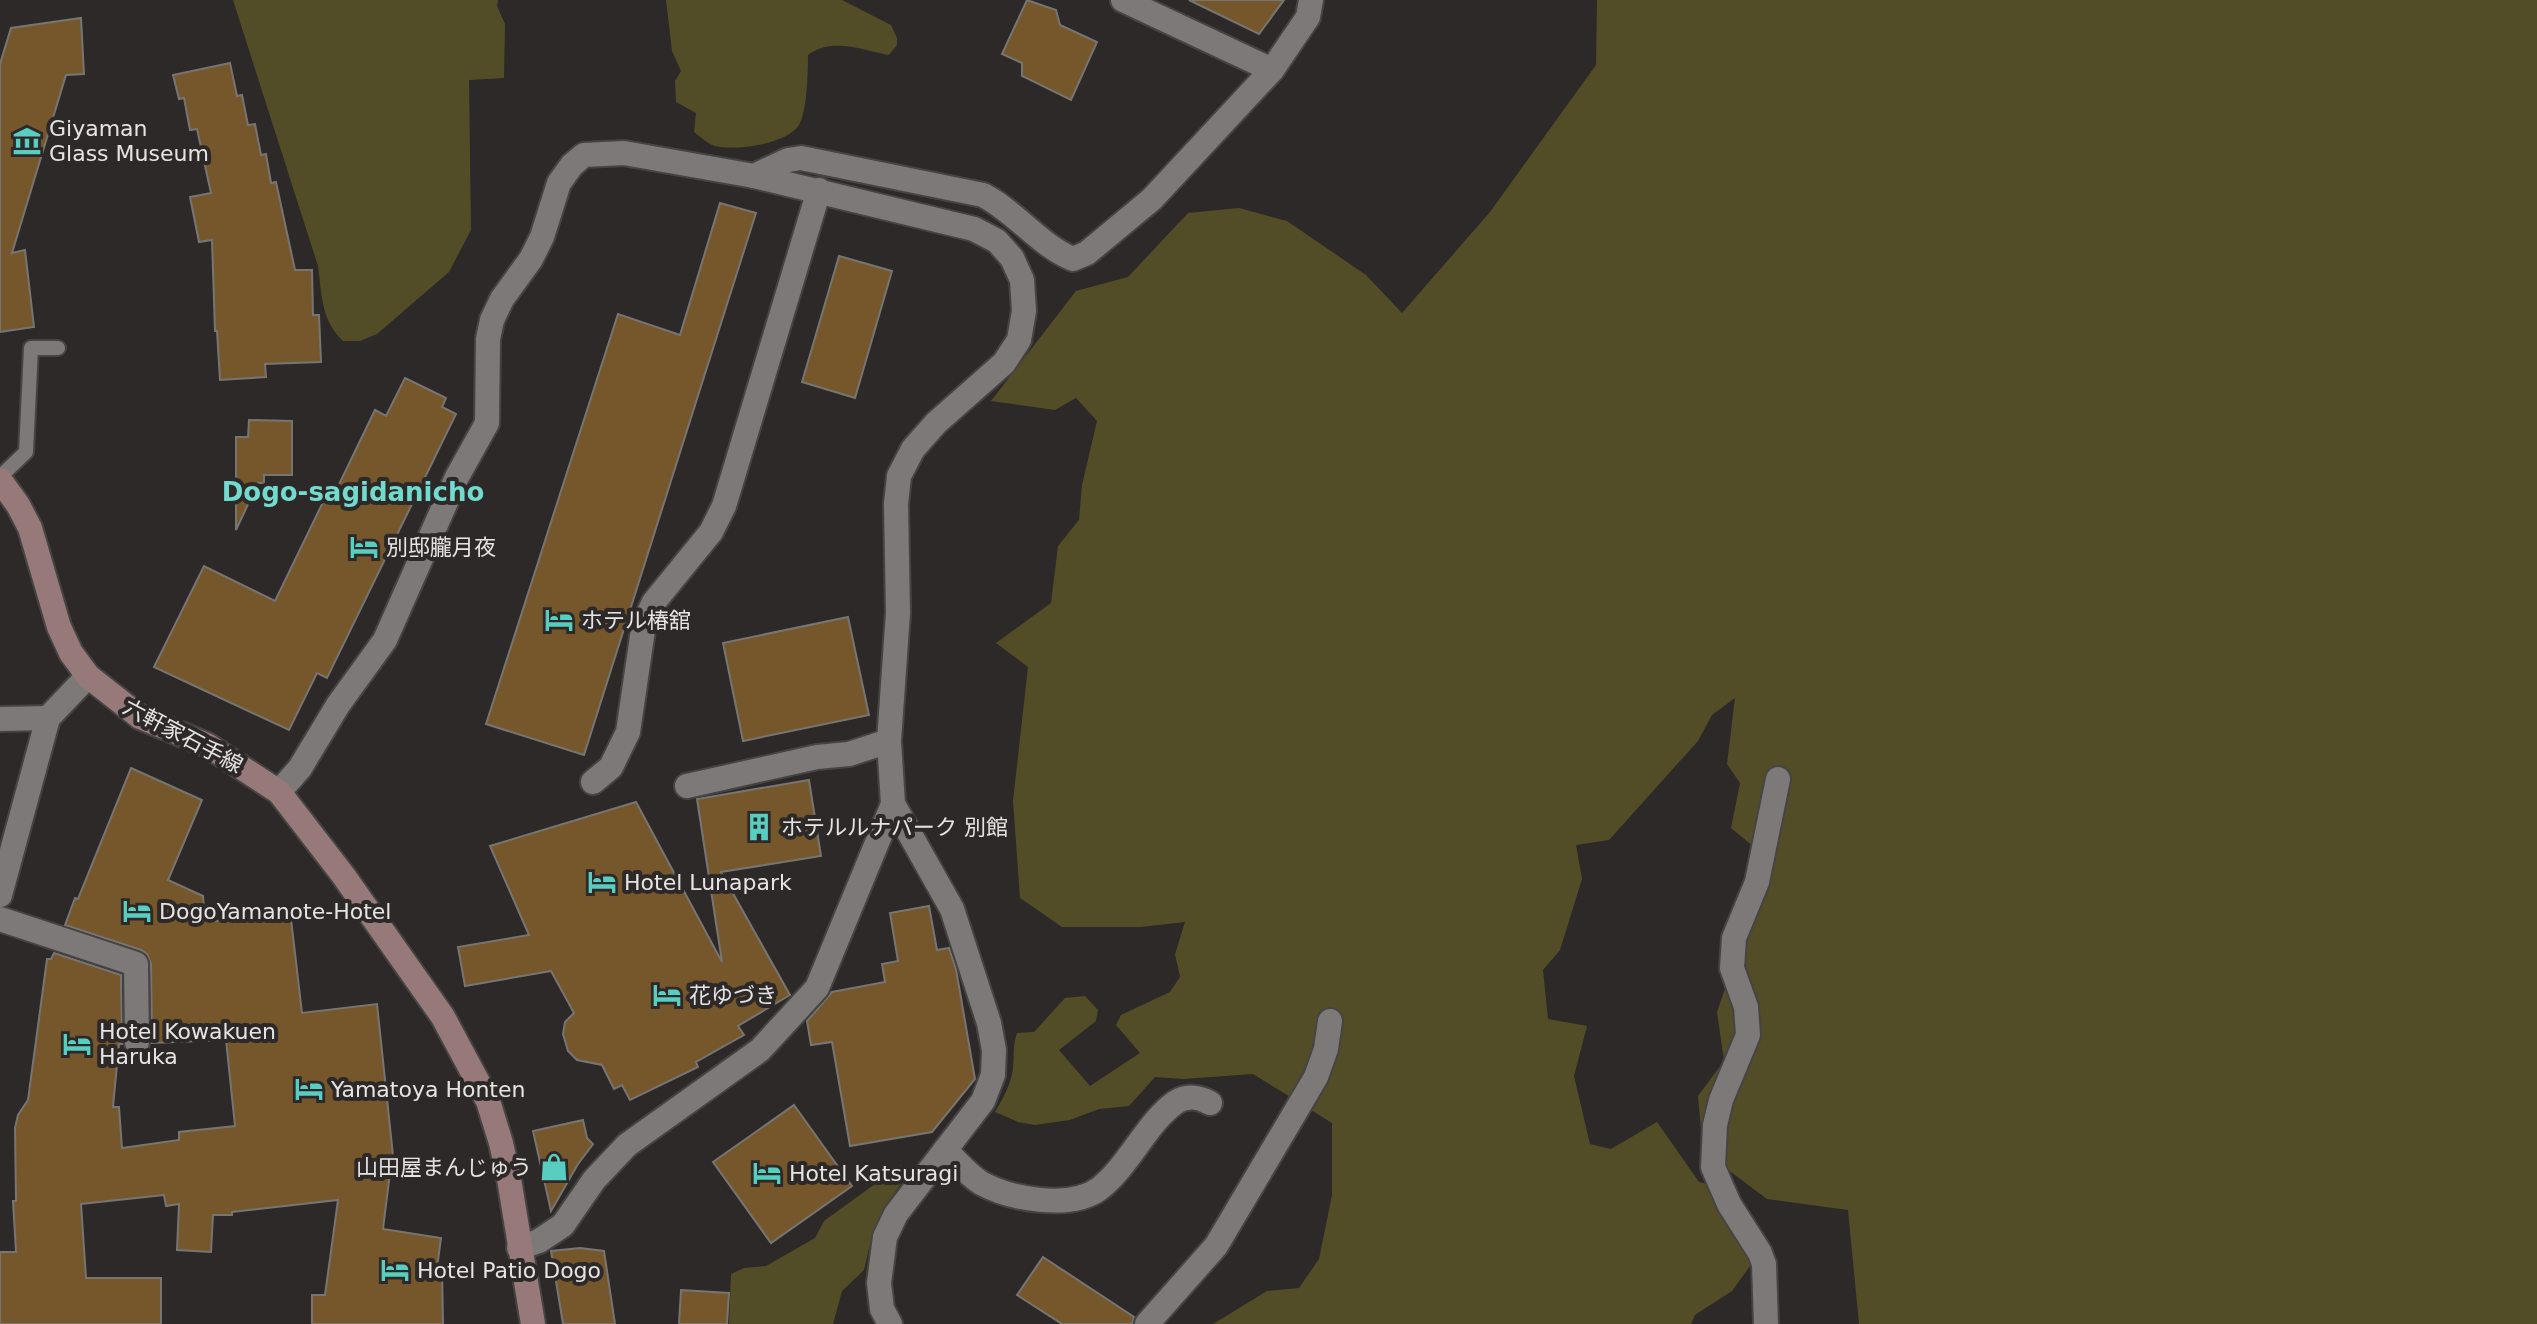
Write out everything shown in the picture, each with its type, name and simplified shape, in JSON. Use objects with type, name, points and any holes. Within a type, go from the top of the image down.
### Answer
[{"type":"main road","name":"六軒家石手線","points":[[0,478],[30,528],[59,627],[71,653],[88,676],[140,717],[207,745],[279,792],[410,967],[468,1061],[488,1101],[509,1179],[533,1324]]},
{"type":"street","points":[[1123,0],[1272,70]]},
{"type":"street","points":[[754,176],[788,160],[801,158],[983,195],[999,204],[1059,253],[1073,259],[1087,253],[1152,199],[1272,70],[1308,17],[1311,0]]},
{"type":"street","points":[[279,792],[300,768],[338,705],[385,640],[457,477],[487,423],[488,339],[492,320],[542,237],[559,183],[584,155],[624,153],[754,176],[974,229],[997,241],[1012,258],[1022,280],[1024,311],[1019,340],[1004,363],[936,423],[913,449],[899,476],[896,504],[898,613],[889,741],[893,804],[952,909],[989,1023],[994,1050],[993,1075],[983,1101],[896,1214],[885,1237],[879,1283],[882,1309],[890,1324]]},
{"type":"street","points":[[593,782],[611,767],[628,732],[644,623],[654,602],[711,532],[724,506],[819,190]]},
{"type":"street","points":[[0,895],[48,718],[88,676]]},
{"type":"street","points":[[0,719],[48,718]]},
{"type":"street","points":[[687,786],[817,757],[849,754],[889,741]]},
{"type":"street","points":[[1766,1324],[1764,1264],[1729,1204],[1713,1167],[1715,1125],[1721,1100],[1748,1035],[1746,1007],[1732,968],[1732,947],[1757,882],[1778,779]]},
{"type":"street","points":[[519,1248],[539,1241],[563,1225],[609,1162],[627,1145],[760,1050],[817,988],[893,804]]},
{"type":"street","points":[[0,919],[136,964],[137,1042]]},
{"type":"street","points":[[1147,1324],[1216,1246],[1316,1077],[1326,1049],[1330,1021]]},
{"type":"street","points":[[945,1150],[978,1181],[1002,1192],[1028,1199],[1073,1199],[1096,1191],[1119,1171],[1178,1101],[1201,1098],[1210,1103]]},
{"type":"lane","points":[[0,478],[26,452],[31,348],[58,348]]},
{"type":"shaded area","points":[[233,0],[498,0],[497,6],[505,24],[504,78],[469,80],[471,230],[449,272],[377,334],[360,341],[343,341],[326,316],[318,266]]},
{"type":"shaded area","points":[[666,0],[842,0],[891,25],[897,45],[889,55],[847,46],[817,50],[808,55],[804,111],[793,132],[760,144],[735,148],[715,146],[694,132],[696,113],[676,102],[675,81],[681,71],[672,51]]},
{"type":"shaded area","points":[[1597,0],[2537,0],[2537,1324],[1859,1324],[1848,1210],[1767,1199],[1703,1151],[1698,1096],[1724,1061],[1717,1012],[1751,914],[1754,847],[1731,828],[1740,783],[1727,764],[1735,698],[1712,715],[1698,741],[1609,840],[1576,845],[1582,879],[1560,950],[1543,970],[1548,1019],[1587,1026],[1574,1076],[1590,1144],[1611,1149],[1657,1122],[1699,1182],[1735,1190],[1766,1244],[1732,1291],[1695,1315],[1691,1324],[1213,1324],[1267,1291],[1299,1288],[1319,1259],[1332,1195],[1332,1123],[1253,1074],[1183,1079],[1155,1077],[1129,1106],[1099,1109],[1070,1120],[1035,1125],[1018,1122],[995,1112],[1011,1079],[1017,1033],[1034,1032],[1065,998],[1085,996],[1098,1010],[1096,1021],[1059,1050],[1090,1086],[1140,1053],[1116,1025],[1121,1015],[1170,992],[1180,977],[1175,954],[1185,922],[1141,927],[1062,927],[1020,898],[1013,801],[1028,667],[996,643],[1051,603],[1058,546],[1079,520],[1082,485],[1097,421],[1076,398],[1055,410],[991,401],[1076,291],[1128,277],[1188,213],[1239,208],[1287,221],[1366,275],[1402,313],[1490,212],[1596,65]]},
{"type":"shaded area","points":[[901,1165],[910,1171],[883,1209],[872,1236],[864,1270],[842,1291],[833,1324],[729,1324],[731,1274],[744,1268],[766,1266],[815,1238],[824,1221]]},
{"type":"building","points":[[1027,0],[1056,10],[1060,25],[1097,42],[1071,100],[1022,76],[1022,63],[1002,54]]},
{"type":"building","points":[[1189,0],[1284,0],[1259,34]]},
{"type":"building","points":[[81,18],[84,74],[66,75],[12,253],[25,250],[34,327],[0,332],[0,64],[11,28]]},
{"type":"building","points":[[230,63],[237,96],[242,95],[248,125],[255,124],[261,155],[266,154],[271,183],[276,182],[295,270],[312,270],[313,315],[319,315],[321,362],[265,364],[266,377],[220,380],[212,240],[199,242],[190,197],[211,193],[197,129],[190,130],[184,98],[179,99],[173,75]]},
{"type":"building","points":[[720,203],[756,213],[584,755],[486,724],[618,314],[680,335]]},
{"type":"building","points":[[839,256],[892,271],[855,398],[802,382]]},
{"type":"building","points":[[405,378],[446,398],[442,407],[456,414],[327,678],[317,673],[289,730],[154,667],[204,566],[275,601],[325,498],[331,501],[375,410],[386,416]]},
{"type":"building","points":[[249,420],[292,421],[292,475],[264,475],[264,483],[258,483],[236,530],[236,437],[248,437]]},
{"type":"building","points":[[848,617],[869,715],[743,741],[723,643]]},
{"type":"building","points":[[131,768],[202,800],[168,880],[203,896],[205,921],[291,919],[302,1013],[377,1004],[394,1165],[391,1165],[383,1229],[441,1238],[437,1268],[442,1268],[443,1324],[312,1324],[312,1295],[325,1295],[338,1200],[213,1215],[211,1252],[177,1250],[179,1204],[166,1206],[164,1195],[81,1204],[86,1278],[161,1278],[161,1324],[0,1324],[0,1252],[16,1252],[13,1201],[16,1201],[15,1128],[18,1115],[28,1100],[47,959],[51,959],[54,953],[121,975],[122,1044],[119,1044],[113,1107],[119,1107],[122,1148],[179,1140],[179,1132],[235,1126],[226,1040],[152,1043],[151,964],[147,954],[65,925]]},
{"type":"building","points":[[809,780],[821,856],[721,872],[790,995],[738,1026],[744,1035],[696,1062],[698,1067],[630,1100],[622,1085],[614,1089],[602,1065],[577,1060],[568,1051],[563,1034],[565,1022],[574,1013],[551,971],[465,986],[458,947],[529,935],[490,846],[636,802],[722,962],[697,799]]},
{"type":"building","points":[[929,906],[937,950],[949,948],[956,969],[975,1079],[932,1132],[850,1146],[832,1042],[811,1045],[807,1021],[832,992],[885,982],[882,964],[898,961],[890,913]]},
{"type":"building","points":[[794,1105],[852,1186],[771,1243],[713,1162]]},
{"type":"building","points":[[583,1120],[587,1138],[593,1144],[551,1211],[533,1131]]},
{"type":"building","points":[[580,1248],[604,1251],[615,1324],[563,1324],[551,1251]]},
{"type":"building","points":[[1043,1257],[1134,1317],[1132,1324],[1062,1324],[1017,1295]]},
{"type":"building","points":[[681,1290],[729,1293],[727,1324],[679,1324]]},
{"type":"place","name":"Giyaman Glass Museum","points":[[27,141]]},
{"type":"place","name":"別邸朧月夜","points":[[364,547]]},
{"type":"place","name":"ホテル椿舘","points":[[559,620]]},
{"type":"place","name":"ホテルルナパーク 別館","points":[[759,827]]},
{"type":"place","name":"Hotel Lunapark","points":[[602,882]]},
{"type":"place","name":"DogoYamanote-Hotel","points":[[137,911]]},
{"type":"place","name":"花ゆづき","points":[[667,995]]},
{"type":"place","name":"Hotel Kowakuen Haruka","points":[[77,1044]]},
{"type":"place","name":"Yamatoya Honten","points":[[309,1089]]},
{"type":"place","name":"山田屋まんじゅう","points":[[554,1167]]},
{"type":"place","name":"Hotel Katsuragi","points":[[767,1173]]},
{"type":"place","name":"Hotel Patio Dogo","points":[[395,1270]]},
{"type":"district","name":"Dogo-sagidanicho","points":[[353,492]]}]
